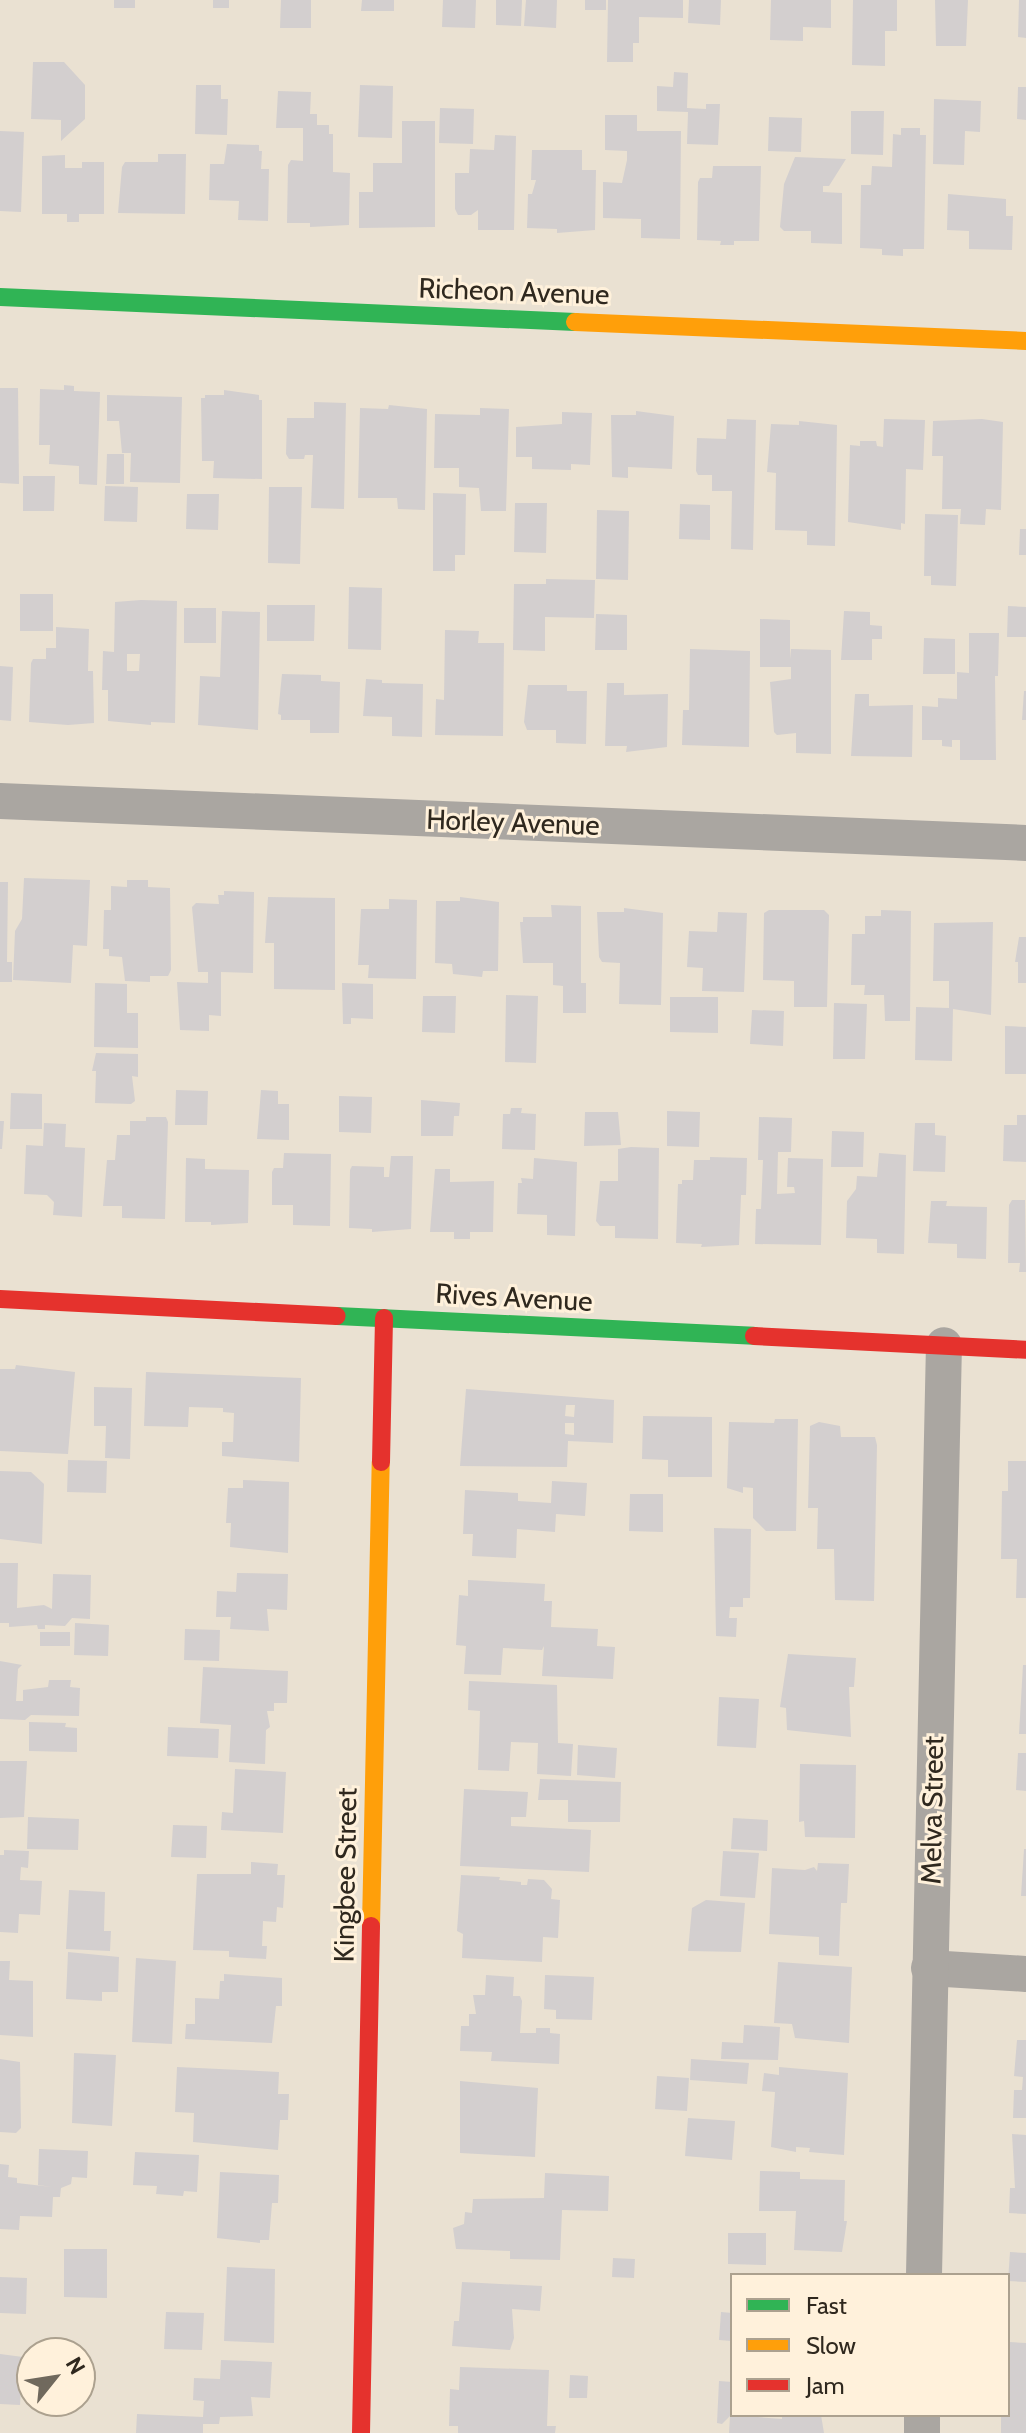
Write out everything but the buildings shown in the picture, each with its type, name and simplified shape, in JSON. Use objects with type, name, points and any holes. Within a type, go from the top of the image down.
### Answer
[{"type":"street","name":"Richeon Avenue","points":[[0,297],[1026,341]]},
{"type":"street","name":"Horley Avenue","points":[[0,801],[1026,843]]},
{"type":"street","name":"Rives Avenue","points":[[0,1299],[1026,1350]]},
{"type":"street","name":"Kingbee Street","points":[[361,2433],[384,1318]]},
{"type":"street","name":"Melva Street","points":[[924,2273],[944,1345]]},
{"type":"street","points":[[929,1968],[1026,1974]]},
{"type":"traffic: fast","points":[[0,297],[575,322]]},
{"type":"traffic: fast","points":[[337,1316],[754,1336]]},
{"type":"traffic: slow","points":[[575,322],[1026,341]]},
{"type":"traffic: slow","points":[[371,1926],[381,1462]]},
{"type":"traffic: jam","points":[[0,1299],[337,1316]]},
{"type":"traffic: jam","points":[[381,1462],[384,1318]]},
{"type":"traffic: jam","points":[[754,1336],[1026,1350]]},
{"type":"traffic: jam","points":[[361,2433],[371,1926]]}]
